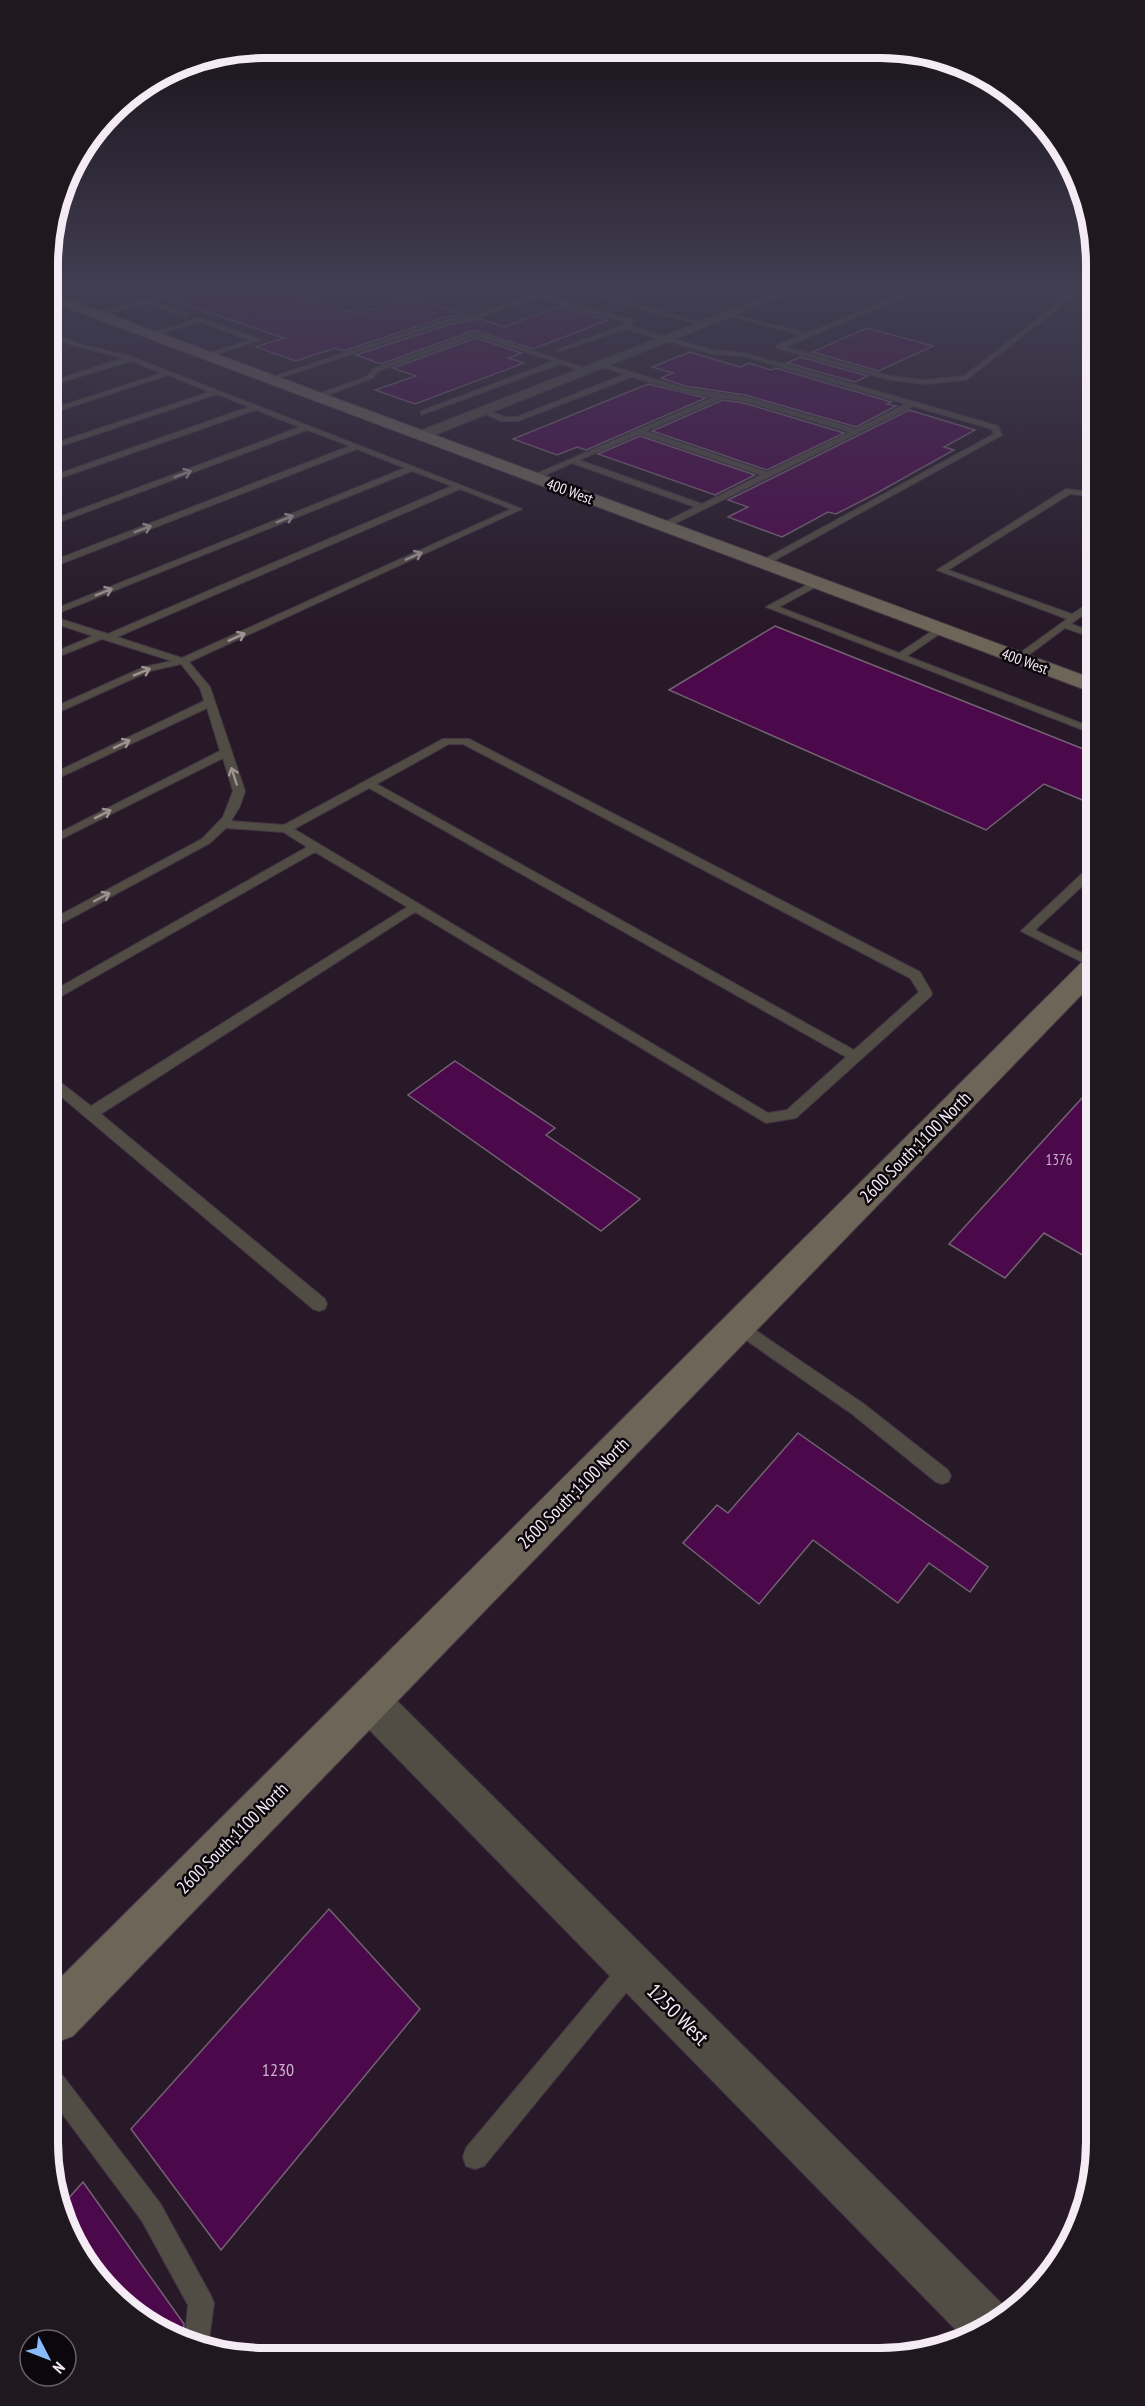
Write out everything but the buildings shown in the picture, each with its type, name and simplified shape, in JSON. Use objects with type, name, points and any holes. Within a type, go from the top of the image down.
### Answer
[{"type":"street","name":"400 West","points":[[331,401],[1086,683]]},
{"type":"street","points":[[422,435],[508,401]]},
{"type":"street","name":"2600 South;1100 North","points":[[58,2015],[1086,974]]},
{"type":"street","name":"1250 West","points":[[368,1700],[982,2321]]},
{"type":"lane","points":[[59,409],[82,401]]},
{"type":"lane","points":[[59,445],[188,401]]},
{"type":"lane","points":[[59,709],[147,669],[183,661],[518,509],[241,401]]},
{"type":"lane","points":[[424,412],[453,401]]},
{"type":"lane","points":[[483,411],[504,418],[518,419],[563,401]]},
{"type":"lane","points":[[533,477],[709,401]]},
{"type":"lane","points":[[753,401],[856,431]]},
{"type":"lane","points":[[764,563],[998,435],[995,428],[903,401]]},
{"type":"lane","points":[[664,526],[912,404]]},
{"type":"lane","points":[[59,477],[256,407]]},
{"type":"lane","points":[[59,521],[307,427]]},
{"type":"lane","points":[[638,431],[767,475]]},
{"type":"lane","points":[[59,562],[357,446]]},
{"type":"lane","points":[[570,460],[702,507]]},
{"type":"lane","points":[[59,610],[412,468]]},
{"type":"lane","points":[[59,654],[106,636],[460,486]]},
{"type":"lane","points":[[1086,493],[1070,490],[941,570],[1069,621],[1086,631]]},
{"type":"lane","points":[[816,582],[771,607],[1086,728]]},
{"type":"lane","points":[[1019,658],[1086,609]]},
{"type":"lane","points":[[59,622],[183,661],[205,687],[239,791],[237,802],[224,824],[198,845],[59,921]]},
{"type":"lane","points":[[900,656],[941,629]]},
{"type":"lane","points":[[59,775],[210,702]]},
{"type":"lane","points":[[224,824],[286,830],[766,1118],[791,1114],[926,993],[915,975],[465,741],[447,741],[286,830]]},
{"type":"lane","points":[[59,837],[226,752]]},
{"type":"lane","points":[[370,784],[855,1056]]},
{"type":"lane","points":[[59,994],[315,847]]},
{"type":"lane","points":[[1086,877],[1027,931],[1086,960]]},
{"type":"lane","points":[[91,1113],[415,907]]},
{"type":"lane","points":[[59,1086],[319,1304]]},
{"type":"lane","points":[[739,1326],[858,1409],[942,1476]]},
{"type":"lane","points":[[475,2157],[632,1967]]},
{"type":"lane","points":[[58,2088],[151,2212],[201,2303],[198,2337]]}]
